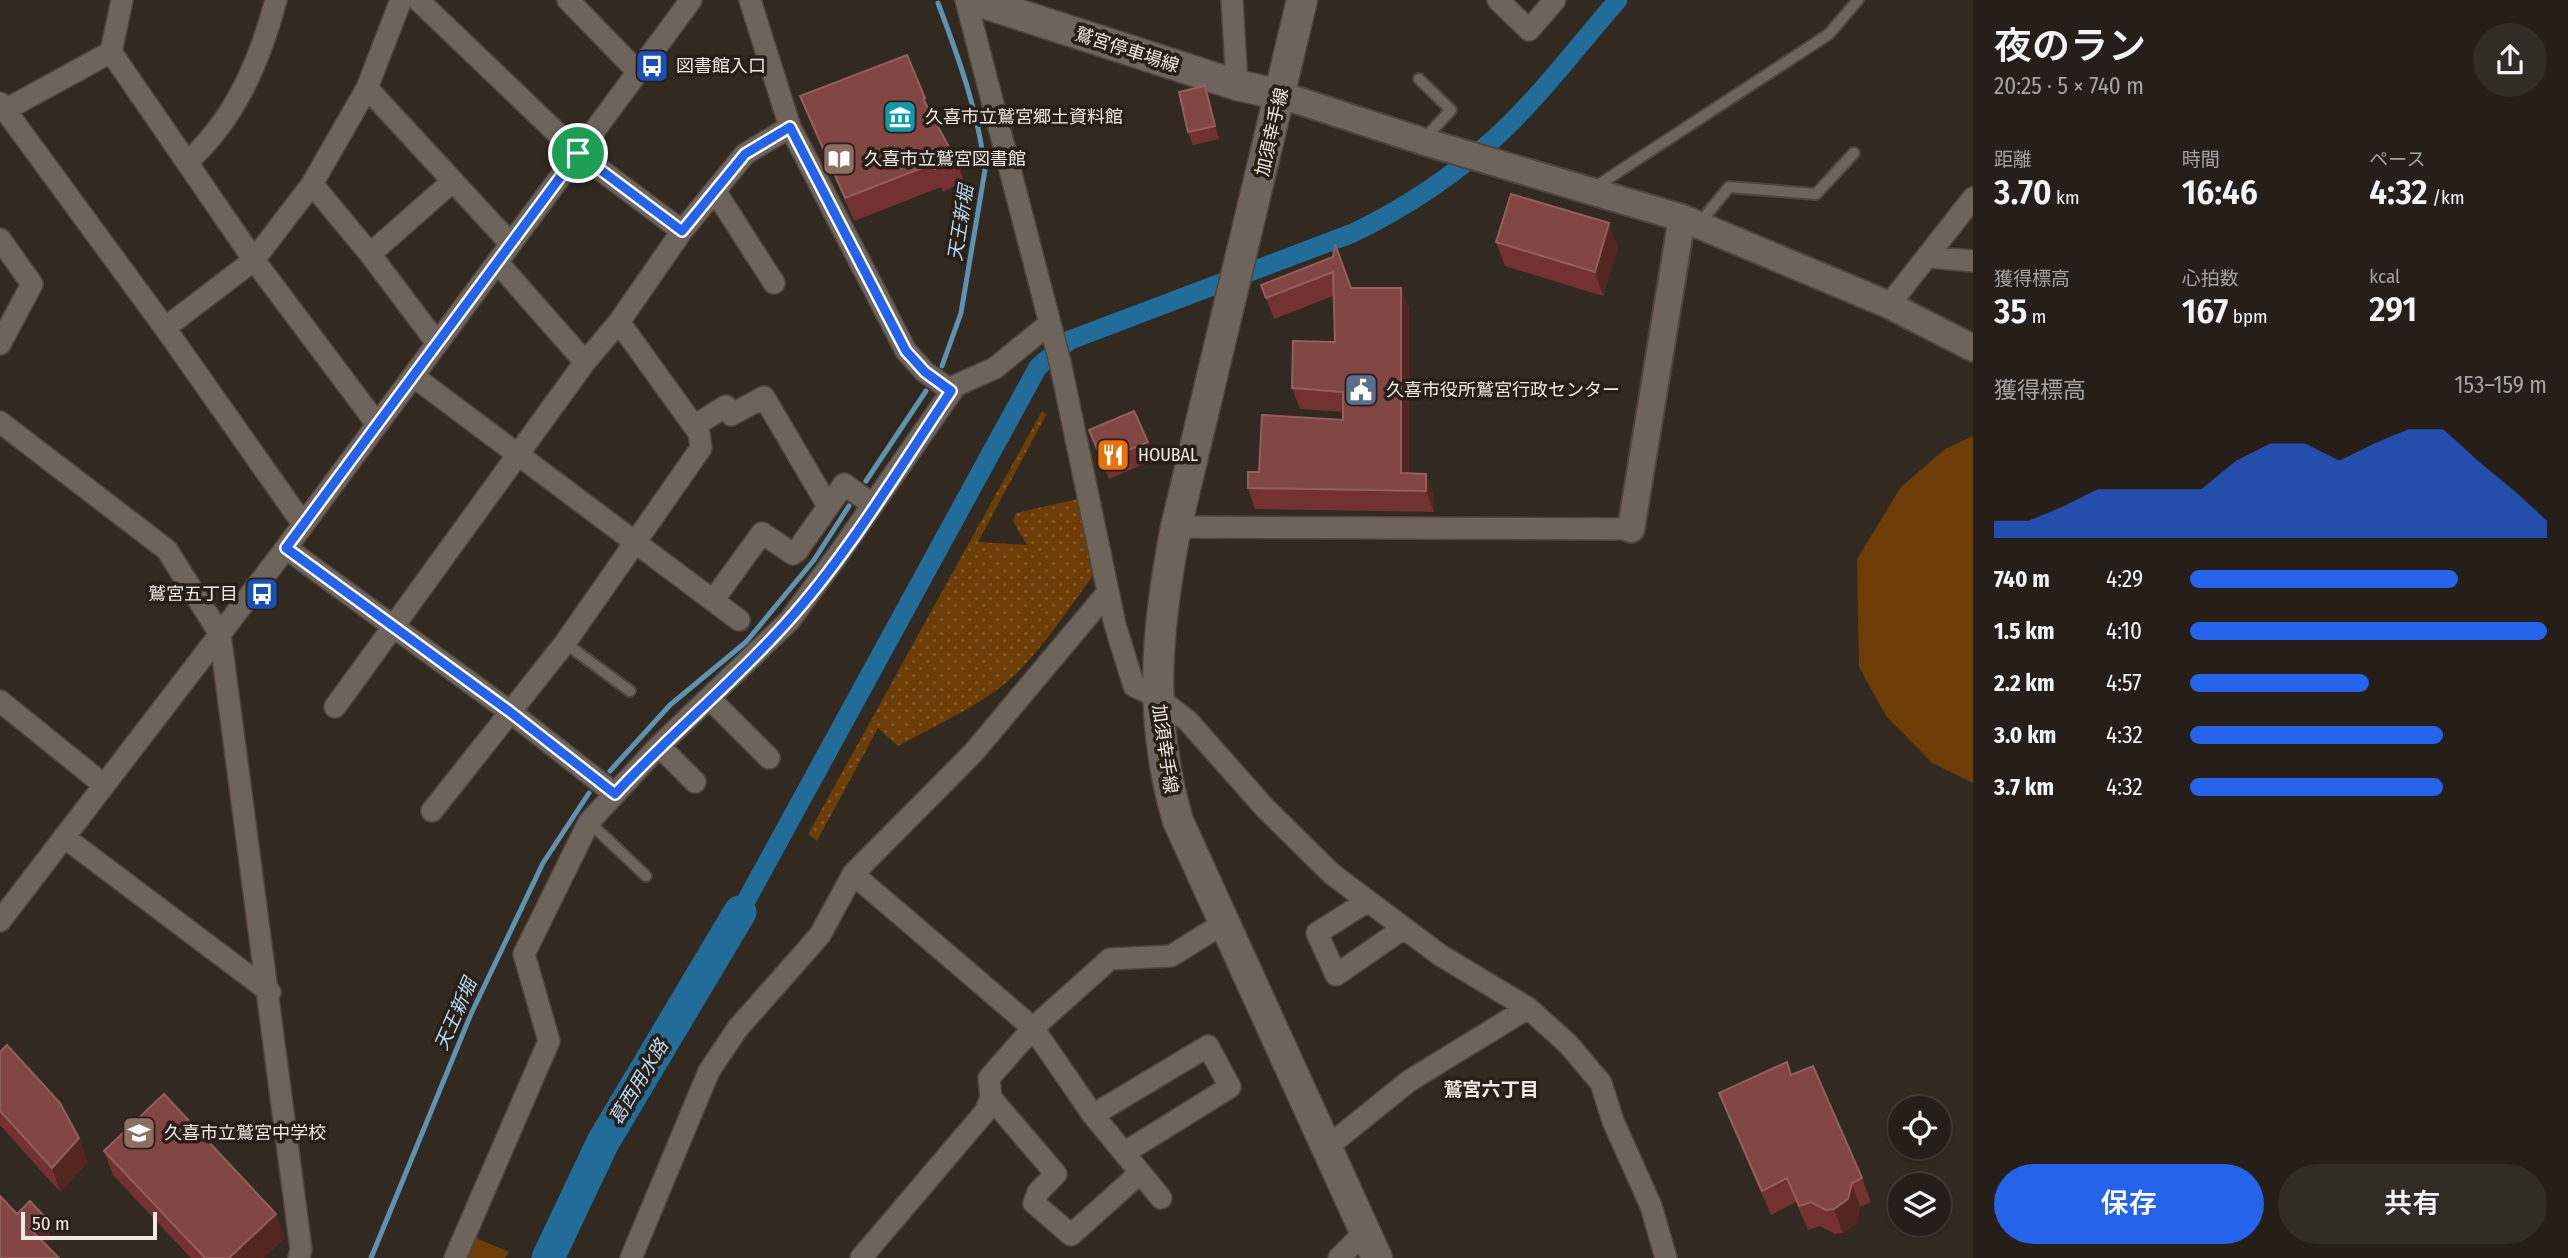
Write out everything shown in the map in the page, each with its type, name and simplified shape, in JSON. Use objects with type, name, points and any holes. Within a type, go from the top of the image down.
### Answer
[{"type":"main road","name":"鷲宮停車場線","points":[[974,0],[1237,85],[1281,95]]},
{"type":"main road","name":"加須幸手線","points":[[1302,0],[1177,527],[1161,616],[1157,696],[1167,784],[1178,821],[1371,1245]]},
{"type":"street","points":[[122,0],[111,52],[254,260],[377,425]]},
{"type":"street","points":[[187,162],[203,148],[238,99],[264,44],[276,0]]},
{"type":"street","points":[[165,328],[254,260],[312,184],[367,88],[401,0]]},
{"type":"street","points":[[418,0],[578,153],[682,231]]},
{"type":"street","points":[[568,0],[638,72]]},
{"type":"street","points":[[0,921],[286,548],[691,0]]},
{"type":"street","points":[[750,0],[790,127],[906,351],[925,372],[951,391]]},
{"type":"street","points":[[966,0],[1060,362],[1108,592],[1134,686],[1157,696],[1188,721],[1265,808],[1332,874],[1440,955],[1528,1008],[1568,1044],[1601,1083],[1613,1121],[1651,1206],[1666,1258]]},
{"type":"street","points":[[1232,0],[1237,85]]},
{"type":"street","points":[[1498,0],[1529,30],[1555,0]]},
{"type":"street","points":[[111,52],[2,106],[165,328],[303,524]]},
{"type":"street","points":[[367,88],[510,244]]},
{"type":"street","points":[[1281,95],[1422,141],[1690,221],[1889,305],[1973,348]]},
{"type":"street","points":[[335,707],[585,362],[619,322],[682,231],[745,154],[790,127]]},
{"type":"street","points":[[370,254],[453,181]]},
{"type":"street","points":[[312,184],[370,254],[437,343]]},
{"type":"street","points":[[715,191],[774,284]]},
{"type":"street","points":[[1889,305],[1973,198]]},
{"type":"street","points":[[1177,527],[1631,529],[1690,221]]},
{"type":"street","points":[[0,239],[32,284],[0,344]]},
{"type":"street","points":[[1929,257],[1973,261]]},
{"type":"street","points":[[497,262],[585,362]]},
{"type":"street","points":[[432,811],[565,643],[701,448],[699,433],[619,322]]},
{"type":"street","points":[[455,1258],[550,1041],[524,954],[589,822],[659,746],[789,621],[954,386],[995,368],[1051,330]]},
{"type":"street","points":[[413,376],[636,540],[739,620]]},
{"type":"street","points":[[694,426],[726,406],[731,415],[764,397],[828,506]]},
{"type":"street","points":[[0,422],[167,550],[220,634],[290,1144],[301,1249],[299,1258]]},
{"type":"street","points":[[713,599],[762,534],[793,554],[844,484],[873,505]]},
{"type":"street","points":[[286,548],[509,711],[615,794]]},
{"type":"street","points":[[631,1258],[709,1071],[738,1028],[820,935],[853,874],[974,752],[1108,592]]},
{"type":"street","points":[[710,699],[769,758]]},
{"type":"street","points":[[0,701],[104,785]]},
{"type":"street","points":[[659,746],[695,782]]},
{"type":"street","points":[[64,837],[270,992]]},
{"type":"street","points":[[853,874],[1033,1028],[1093,1115],[1161,1198]]},
{"type":"street","points":[[1368,901],[1317,933],[1336,975],[1404,928]]},
{"type":"street","points":[[861,1258],[985,1111],[991,1098],[989,1078],[1033,1028],[1110,959],[1171,956],[1223,923]]},
{"type":"street","points":[[1326,1148],[1409,1081],[1528,1008]]},
{"type":"street","points":[[1093,1115],[1208,1046],[1230,1087],[1124,1153]]},
{"type":"street","points":[[991,1098],[1056,1174],[1038,1192],[1034,1203],[1070,1235],[1140,1173]]},
{"type":"street","points":[[1339,1258],[1371,1245]]},
{"type":"lane","points":[[1589,190],[1829,34],[1858,0]]},
{"type":"lane","points":[[1419,79],[1451,110],[1422,141]]},
{"type":"lane","points":[[1690,221],[1729,187],[1816,194],[1854,153]]},
{"type":"lane","points":[[565,643],[630,691]]},
{"type":"lane","points":[[589,822],[646,876]]},
{"type":"shaded area","points":[[1042,411],[1046,415],[978,542],[1027,545],[1013,521],[1016,513],[1078,499],[1095,573],[1029,661],[991,694],[898,746],[878,728],[817,841],[808,834]]},
{"type":"shaded area","points":[[1973,436],[1973,783],[1932,763],[1886,716],[1859,667],[1857,559],[1901,487],[1945,449]]},
{"type":"shaded area","points":[[476,1238],[509,1252],[505,1258],[463,1258],[471,1241]]},
{"type":"building","points":[[907,55],[925,98],[923,99],[955,158],[935,169],[932,164],[845,198],[800,96]]},
{"type":"building","points":[[1205,86],[1215,126],[1188,132],[1179,92]]},
{"type":"building","points":[[1511,194],[1609,223],[1595,272],[1496,242]]},
{"type":"building","points":[[1335,244],[1351,288],[1401,288],[1401,473],[1426,474],[1426,491],[1248,488],[1248,472],[1259,472],[1262,415],[1343,420],[1343,392],[1292,388],[1293,341],[1335,342],[1333,272],[1266,298],[1261,285],[1333,257]]},
{"type":"building","points":[[1134,411],[1148,442],[1102,461],[1089,430]]},
{"type":"building","points":[[7,1045],[60,1103],[79,1138],[52,1168],[0,1111],[0,1052]]},
{"type":"building","points":[[1787,1062],[1791,1075],[1813,1066],[1862,1178],[1852,1183],[1848,1199],[1834,1209],[1826,1210],[1811,1202],[1799,1206],[1787,1178],[1762,1191],[1719,1093]]},
{"type":"building","points":[[164,1094],[276,1214],[229,1258],[205,1258],[104,1151]]},
{"type":"building","points":[[0,1196],[17,1214],[30,1201],[43,1215],[29,1228],[59,1258],[0,1256]]},
{"type":"waterway","points":[[740,912],[1038,367],[1070,340],[1353,233],[1410,202],[1463,165],[1512,122],[1618,0]]},
{"type":"waterway","name":"天王新堀","points":[[938,3],[973,107],[985,170],[961,313],[942,366]]},
{"type":"waterway","name":"天王新堀","points":[[866,481],[926,391]]},
{"type":"waterway","name":"天王新堀","points":[[610,771],[670,705],[746,642],[814,560],[849,506]]},
{"type":"waterway","name":"天王新堀","points":[[371,1258],[471,1014],[543,863],[589,793]]},
{"type":"waterway","name":"葛西用水路","points":[[548,1258],[603,1142],[740,912]]},
{"type":"place","name":"図書館入口","points":[[652,66]]},
{"type":"place","name":"久喜市立鷲宮郷土資料館","points":[[900,117]]},
{"type":"place","name":"久喜市立鷲宮図書館","points":[[839,159]]},
{"type":"place","name":"久喜市役所鷲宮行政センター","points":[[1361,390]]},
{"type":"place","name":"HOUBAL","points":[[1113,455]]},
{"type":"place","name":"鷲宮五丁目","points":[[262,594]]},
{"type":"place","name":"久喜市立鷲宮中学校","points":[[139,1133]]},
{"type":"district","name":"鷲宮六丁目","points":[[1491,1089]]},
{"type":"route","points":[[790,127],[906,351],[925,372],[951,391],[789,621],[659,746],[615,794],[509,711],[286,548],[578,153],[682,231],[745,154],[790,127]]}]
